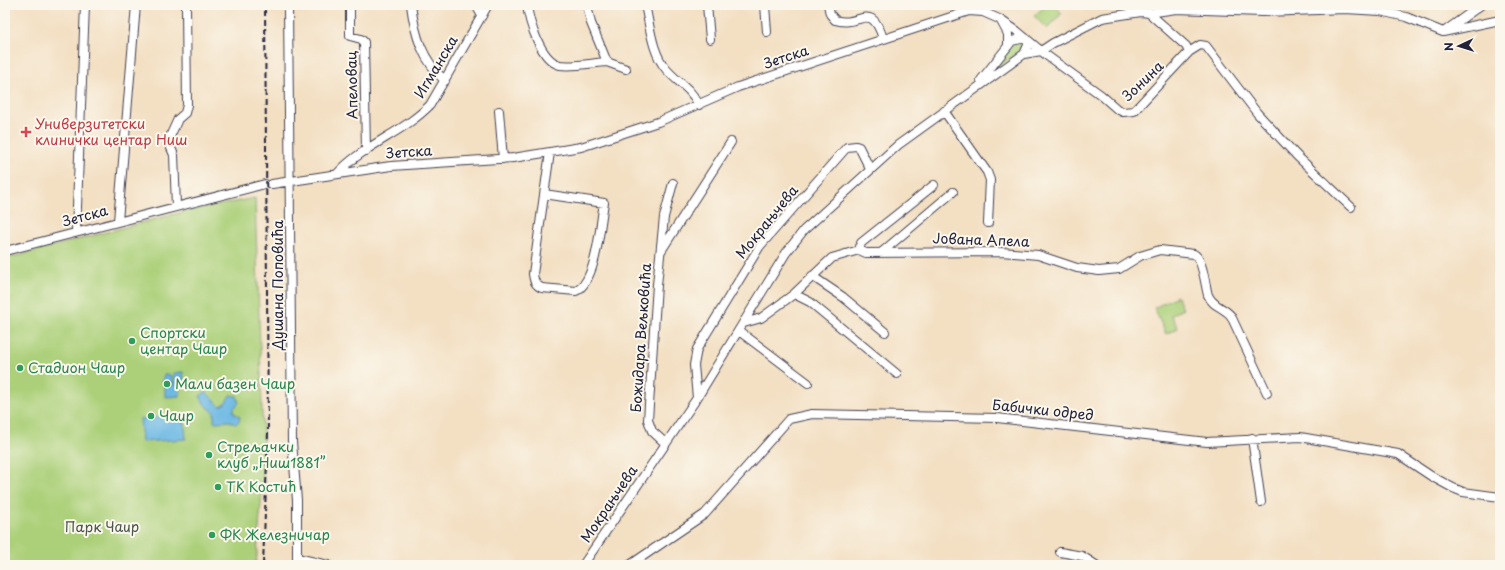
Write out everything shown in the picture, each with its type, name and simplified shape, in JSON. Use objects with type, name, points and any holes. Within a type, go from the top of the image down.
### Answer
[{"type":"street","points":[[76,232],[85,5]]},
{"type":"street","points":[[118,221],[136,5]]},
{"type":"street","points":[[176,206],[174,155],[168,141],[178,119],[185,113],[187,105],[186,5]]},
{"type":"street","name":"Душана Поповића","points":[[288,5],[292,437],[297,500],[297,562]]},
{"type":"street","name":"Апеловац","points":[[350,5],[350,36],[360,38],[364,42],[366,151]]},
{"type":"street","points":[[411,5],[419,44],[431,68],[445,81]]},
{"type":"street","points":[[476,5],[482,16]]},
{"type":"street","name":"Игманска","points":[[337,174],[347,163],[424,111],[430,105],[488,5]]},
{"type":"street","points":[[528,5],[538,42],[546,56],[554,62],[563,65],[607,62],[626,69]]},
{"type":"street","points":[[587,5],[591,23],[607,62]]},
{"type":"street","points":[[646,5],[657,55],[666,69],[693,92],[700,105]]},
{"type":"street","points":[[707,5],[710,39]]},
{"type":"street","points":[[765,5],[767,32]]},
{"type":"street","points":[[828,5],[832,18],[840,22],[865,17],[873,19],[878,24],[883,38]]},
{"type":"street","points":[[1443,32],[1481,5]]},
{"type":"street","points":[[1024,54],[1041,51],[1053,43],[1102,18],[1141,12],[1176,9],[1262,12],[1345,9],[1380,11],[1406,17],[1443,32],[1500,20]]},
{"type":"street","name":"Зетска","points":[[5,251],[176,206],[268,184],[290,182],[391,166],[503,159],[581,147],[658,122],[700,105],[738,86],[969,11],[983,12],[999,19],[1026,38]]},
{"type":"street","points":[[1149,12],[1186,46],[1189,52],[1200,45],[1206,46],[1257,113],[1297,156],[1351,207]]},
{"type":"street","points":[[999,19],[1008,34],[1008,46]]},
{"type":"street","points":[[1024,54],[1027,48],[1026,38]]},
{"type":"street","name":"Зонина","points":[[1026,38],[1117,109],[1128,112],[1134,111],[1189,52]]},
{"type":"street","name":"Мокрањчева","points":[[976,87],[1015,39],[1026,38]]},
{"type":"street","name":"Мокрањчева","points":[[583,565],[697,398],[786,253],[804,230],[898,145],[976,87],[1024,54]]},
{"type":"street","points":[[499,111],[503,159]]},
{"type":"street","points":[[944,111],[987,172],[990,188],[988,223]]},
{"type":"street","name":"Божидара Вељковића","points":[[660,252],[731,142]]},
{"type":"street","name":"Мокрањчева","points":[[697,398],[694,365],[697,349],[760,246],[847,147],[859,147],[870,169]]},
{"type":"street","points":[[544,194],[604,203],[594,264],[585,283],[576,292],[542,288],[537,286],[534,281],[533,274],[544,194],[550,152]]},
{"type":"street","name":"Божидара Вељковића","points":[[665,443],[652,431],[649,425],[660,252],[664,217],[673,183]]},
{"type":"street","points":[[859,250],[861,243],[934,185]]},
{"type":"street","points":[[882,252],[953,192]]},
{"type":"street","name":"Јована Апела","points":[[741,327],[761,318],[794,294],[832,258],[859,250],[866,253],[1001,252],[1038,255],[1077,268],[1099,271],[1119,269],[1140,256],[1160,250],[1194,254],[1199,259],[1210,298],[1216,306],[1227,311],[1232,316],[1267,393]]},
{"type":"street","points":[[812,276],[843,297],[884,332]]},
{"type":"street","points":[[794,294],[810,302],[897,374]]},
{"type":"street","points":[[741,327],[808,383]]},
{"type":"street","name":"Бабички одред","points":[[630,565],[705,514],[755,459],[784,423],[796,416],[812,414],[997,418],[1207,442],[1252,438],[1300,437],[1398,454],[1452,488],[1463,492],[1500,497]]},
{"type":"street","points":[[1252,438],[1261,502]]},
{"type":"street","points":[[1060,552],[1082,556],[1096,565]]},
{"type":"street","points":[[297,562],[328,565]]},
{"type":"green space","points":[[1046,5],[1054,5],[1062,13],[1047,29],[1034,16]]},
{"type":"green space","points":[[1022,41],[1022,50],[993,71],[1013,43]]},
{"type":"green space","name":"Спортски центар Чаир","points":[[255,198],[264,467],[256,565],[5,565],[5,259],[182,212]]},
{"type":"green space","points":[[1177,296],[1183,309],[1171,315],[1178,328],[1166,334],[1154,308]]},
{"type":"water","name":"Мали базен Чаир","points":[[183,372],[184,382],[179,383],[180,396],[165,397],[165,386],[162,381],[165,374],[170,375],[172,382],[170,385],[174,385],[173,373]]},
{"type":"water","points":[[206,392],[220,406],[225,404],[230,395],[237,396],[239,403],[234,408],[234,413],[240,417],[239,422],[235,424],[230,421],[214,422],[214,412],[205,405],[200,396]]},
{"type":"water","points":[[184,415],[186,439],[142,442],[140,419]]},
{"type":"railway","points":[[263,565],[268,434],[265,5]]},
{"type":"place","name":"Универзитетски клинички центар Ниш","points":[[26,132]]},
{"type":"place","name":"Спортски центар Чаир","points":[[132,341]]},
{"type":"place","name":"Стадион Чаир","points":[[20,368]]},
{"type":"place","name":"Мали базен Чаир","points":[[167,384]]},
{"type":"place","name":"Чаир","points":[[151,416]]},
{"type":"place","name":"Стрељачки клуб „Ниш1881”","points":[[209,455]]},
{"type":"place","name":"ТК Костић","points":[[218,487]]},
{"type":"place","name":"ФК Железничар","points":[[212,535]]},
{"type":"park label","name":"Парк Чаир","points":[[102,527]]}]
